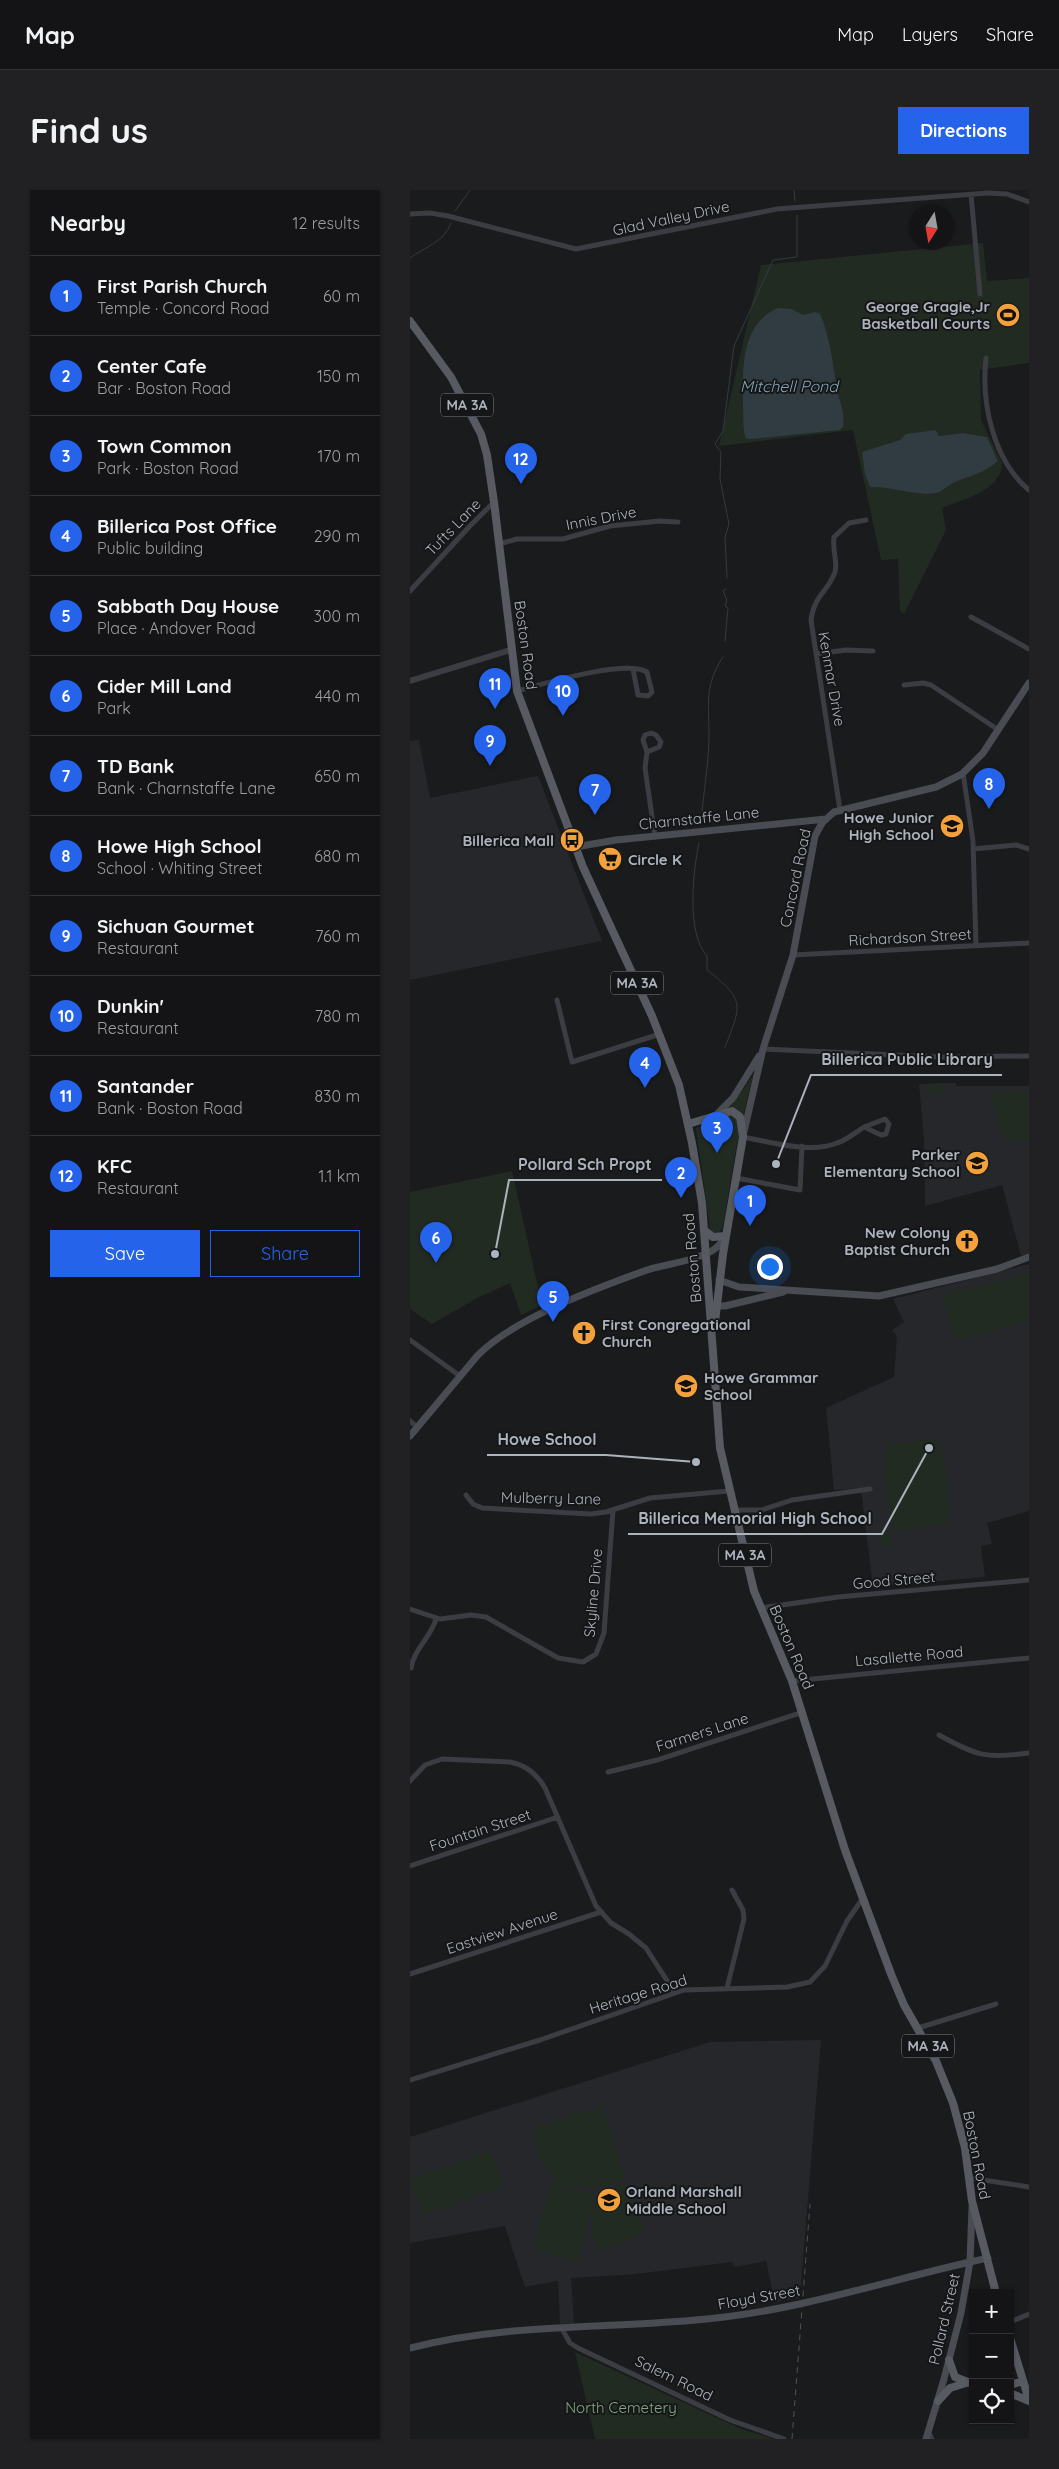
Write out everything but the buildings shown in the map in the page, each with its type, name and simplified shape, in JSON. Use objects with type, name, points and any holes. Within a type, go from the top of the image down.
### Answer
[{"type":"main road","name":"Boston Road","points":[[410,321],[451,377],[470,411],[487,456],[499,544],[510,650],[517,691],[575,847],[660,1034],[678,1085],[688,1124],[707,1252],[713,1306],[712,1343],[720,1448],[754,1591],[792,1681],[845,1850],[893,1980],[936,2062],[953,2103],[965,2148],[972,2202],[995,2289]]},
{"type":"main road","name":"Concord Road","points":[[713,1306],[743,1137],[763,1049],[793,955],[815,836],[826,819],[840,810],[936,787],[963,773],[982,753],[1029,683]]},
{"type":"main road","name":"Charnstaffe Lane","points":[[575,847],[826,819]]},
{"type":"main road","points":[[716,1115],[733,1098],[763,1049]]},
{"type":"main road","name":"Concord Road","points":[[716,1115],[732,1111],[738,1114],[741,1120],[743,1137]]},
{"type":"main road","name":"MA 3A","points":[[688,1124],[716,1115]]},
{"type":"main road","points":[[704,1230],[713,1237],[726,1236]]},
{"type":"main road","points":[[410,1436],[489,1344],[518,1325],[648,1270],[707,1252],[716,1248],[726,1236]]},
{"type":"main road","points":[[719,1280],[738,1287],[796,1290],[852,1296],[879,1296],[997,1269],[1029,1257]]},
{"type":"main road","points":[[713,1306],[796,1290]]},
{"type":"main road","name":"Pollard Street","points":[[926,2439],[949,2360],[967,2279],[970,2262],[972,2202]]},
{"type":"main road","name":"Floyd Street","points":[[410,2348],[466,2337],[731,2316],[820,2300],[988,2258]]},
{"type":"main road","points":[[952,2267],[964,2273],[967,2279]]},
{"type":"main road","points":[[1014,2351],[1029,2401]]},
{"type":"main road","points":[[949,2360],[953,2374],[969,2383]]},
{"type":"main road","points":[[1014,2384],[1023,2381]]},
{"type":"main road","points":[[938,2401],[950,2388],[969,2384]]},
{"type":"main road","points":[[1014,2395],[1029,2401]]},
{"type":"street","name":"Glad Valley Drive","points":[[410,214],[430,213],[448,216],[576,249],[777,209],[1002,193],[1029,202]]},
{"type":"street","points":[[971,194],[980,294]]},
{"type":"street","points":[[986,358],[985,369],[990,427],[1004,457],[1029,490]]},
{"type":"street","name":"Tufts Lane","points":[[410,591],[468,526],[494,502]]},
{"type":"street","name":"Kenmar Drive","points":[[840,810],[811,630],[812,610],[814,603],[835,573],[837,563],[833,553],[834,537],[849,523],[866,520]]},
{"type":"street","name":"Innis Drive","points":[[499,544],[517,539],[563,539],[610,526],[660,521],[678,522]]},
{"type":"street","points":[[971,617],[1029,649]]},
{"type":"street","points":[[410,681],[510,650]]},
{"type":"street","points":[[816,654],[846,650],[873,651]]},
{"type":"street","points":[[517,691],[596,671],[633,669],[647,672],[652,692],[648,696],[638,695],[633,669]]},
{"type":"street","points":[[904,686],[922,683],[931,685],[997,729]]},
{"type":"street","points":[[647,752],[645,768],[655,837]]},
{"type":"street","points":[[963,773],[974,849],[976,946]]},
{"type":"street","points":[[974,849],[1016,845],[1029,849]]},
{"type":"street","name":"Richardson Street","points":[[793,955],[1029,943]]},
{"type":"street","points":[[557,1000],[572,1062],[660,1034]]},
{"type":"street","points":[[763,1049],[939,1057],[1029,1056]]},
{"type":"street","points":[[743,1137],[802,1146],[838,1143],[864,1127],[885,1120],[889,1124],[886,1134],[881,1135],[864,1127]]},
{"type":"street","points":[[736,1178],[800,1190],[802,1146]]},
{"type":"street","points":[[410,1340],[460,1376]]},
{"type":"street","points":[[410,1421],[418,1428]]},
{"type":"street","points":[[734,1510],[762,1510],[792,1500],[870,1490]]},
{"type":"street","name":"Mulberry Lane","points":[[466,1495],[473,1504],[482,1508],[583,1514],[612,1510],[650,1498],[729,1491]]},
{"type":"street","name":"Skyline Drive","points":[[410,1609],[436,1618],[450,1619],[471,1615],[486,1616],[558,1658],[576,1663],[592,1658],[599,1648],[604,1633],[612,1510]]},
{"type":"street","name":"Good Street","points":[[761,1608],[838,1597],[1029,1580]]},
{"type":"street","points":[[412,1668],[414,1655],[433,1626],[436,1618]]},
{"type":"street","name":"Lasallette Road","points":[[792,1681],[1029,1658]]},
{"type":"street","name":"Farmers Lane","points":[[608,1772],[665,1758],[803,1712]]},
{"type":"street","points":[[939,1736],[969,1751],[985,1756],[1029,1753]]},
{"type":"street","points":[[410,1781],[425,1765],[442,1760],[518,1764],[540,1780],[593,1900],[611,1923],[630,1934],[646,1948],[675,1993]]},
{"type":"street","name":"Fountain Street","points":[[410,1866],[558,1818]]},
{"type":"street","points":[[727,1988],[744,1919],[743,1910],[732,1890]]},
{"type":"street","name":"Heritage Road","points":[[410,2080],[540,2040],[675,1993],[695,1989],[787,1987],[810,1982],[825,1966],[847,1921],[863,1898]]},
{"type":"street","name":"Eastview Avenue","points":[[410,1974],[601,1912]]},
{"type":"street","points":[[918,2028],[996,2004]]},
{"type":"street","points":[[970,2178],[1029,2187]]},
{"type":"street","points":[[1014,2320],[1029,2314]]},
{"type":"street","name":"Salem Road","points":[[562,2329],[570,2343],[578,2348],[730,2420],[784,2439]]},
{"type":"street","points":[[928,2431],[932,2439]]},
{"type":"shaded area","name":"Billerica Mall","points":[[419,740],[430,798],[538,776],[602,941],[410,980],[410,741]]},
{"type":"shaded area","name":"Parker Elementary School","points":[[956,1083],[956,1086],[1029,1086],[1029,1253],[1021,1256],[1002,1185],[925,1206],[924,1141],[919,1084]]},
{"type":"shaded area","points":[[1029,1264],[1029,1511],[987,1523],[992,1544],[981,1546],[985,1577],[873,1587],[861,1488],[834,1490],[826,1408],[894,1377],[897,1336],[892,1330],[904,1322],[893,1299]]},
{"type":"shaded area","name":"Orland Marshall Middle School","points":[[821,2040],[800,2297],[775,2302],[766,2261],[734,2267],[732,2262],[636,2274],[571,2278],[574,2323],[560,2324],[558,2281],[525,2287],[505,2226],[410,2243],[410,2137],[710,2042]]},
{"type":"green space","points":[[983,243],[987,281],[1029,278],[1029,363],[980,370],[981,420],[1002,463],[1000,473],[996,481],[980,493],[942,508],[946,530],[904,614],[900,611],[898,559],[881,560],[853,430],[719,446],[761,265],[912,250],[954,250],[954,246]],"holes":[[[936,430],[939,436],[963,433],[987,437],[998,461],[982,471],[953,483],[936,493],[922,494],[870,487],[862,453]]]},
{"type":"green space","points":[[753,1075],[737,1143],[723,1227],[719,1233],[713,1232],[710,1228],[696,1128],[725,1115]]},
{"type":"green space","points":[[943,1083],[943,1093],[925,1093],[925,1084]]},
{"type":"green space","points":[[989,1092],[1029,1092],[1029,1140],[1007,1140],[1002,1134]]},
{"type":"green space","points":[[512,1171],[542,1305],[521,1315],[510,1283],[477,1298],[432,1324],[410,1309],[410,1192]]},
{"type":"green space","points":[[1025,1274],[1029,1278],[1029,1321],[958,1340],[954,1336],[944,1301],[946,1295]]},
{"type":"green space","points":[[937,1439],[943,1456],[947,1481],[949,1506],[947,1524],[896,1531],[890,1514],[886,1488],[885,1452],[887,1444]]},
{"type":"green space","points":[[882,1528],[884,1528],[893,1545],[881,1547]]},
{"type":"green space","points":[[603,2106],[625,2179],[601,2188],[563,2186],[541,2161],[536,2147],[535,2128]]},
{"type":"green space","points":[[491,2151],[504,2187],[422,2214],[410,2179]]},
{"type":"green space","points":[[551,2183],[596,2195],[578,2262],[533,2250]]},
{"type":"green space","points":[[628,2184],[644,2232],[641,2236],[597,2250],[593,2236],[592,2214],[597,2200],[605,2192]]},
{"type":"green space","name":"North Cemetery","points":[[575,2352],[739,2428],[773,2439],[595,2439]]},
{"type":"water","name":"Mitchell Pond","points":[[778,308],[791,309],[803,315],[815,312],[820,314],[829,341],[837,390],[843,412],[843,427],[839,430],[746,438],[743,393],[746,351],[756,326],[765,316]]},
{"type":"water","points":[[936,430],[939,436],[963,433],[987,437],[998,461],[982,471],[953,483],[936,493],[922,494],[870,487],[865,474],[862,452],[900,440],[906,434]]},
{"type":"waterway","points":[[455,211],[470,190]]},
{"type":"waterway","points":[[794,190],[795,201]]},
{"type":"waterway","points":[[727,578],[725,537],[729,524],[720,479],[721,452],[715,444],[723,431],[734,346],[773,260],[797,257],[797,215]]},
{"type":"waterway","points":[[410,258],[439,240],[448,230],[451,223]]},
{"type":"waterway","points":[[725,641],[728,608],[725,606],[727,600],[723,591],[726,589]]},
{"type":"waterway","points":[[701,824],[709,746],[708,704],[710,686],[723,657]]},
{"type":"waterway","points":[[699,843],[693,885],[696,933],[700,946],[707,956],[707,970],[728,989],[734,996],[737,1004],[735,1021],[725,1047]]},
{"type":"railway","points":[[792,2439],[810,2204]]},
{"type":"place","name":"George Gragie,Jr Basketball Courts","points":[[1008,315]]},
{"type":"place","name":"KFC","points":[[521,484]]},
{"type":"place","name":"Santander","points":[[495,709]]},
{"type":"place","name":"Dunkin'","points":[[563,716]]},
{"type":"place","name":"Sichuan Gourmet","points":[[490,766]]},
{"type":"place","name":"Howe High School","points":[[989,809]]},
{"type":"place","name":"TD Bank","points":[[595,815]]},
{"type":"place","name":"Howe Junior High School","points":[[952,826]]},
{"type":"place","name":"Billerica Mall","points":[[572,840]]},
{"type":"place","name":"Circle K","points":[[610,859]]},
{"type":"place","name":"Billerica Post Office","points":[[645,1088]]},
{"type":"place","name":"Town Common","points":[[717,1153]]},
{"type":"place","name":"Parker Elementary School","points":[[977,1163]]},
{"type":"place","name":"Billerica Public Library","points":[[776,1164]]},
{"type":"place","name":"Center Cafe","points":[[681,1198]]},
{"type":"place","name":"First Parish Church","points":[[750,1226]]},
{"type":"place","name":"New Colony Baptist Church","points":[[967,1241]]},
{"type":"place","name":"Pollard Sch Propt","points":[[495,1254]]},
{"type":"place","name":"Cider Mill Land","points":[[436,1263]]},
{"type":"place","name":"Sabbath Day House","points":[[553,1322]]},
{"type":"place","name":"First Congregational Church","points":[[584,1333]]},
{"type":"place","name":"Howe Grammar School","points":[[686,1386]]},
{"type":"place","name":"Billerica Memorial High School","points":[[929,1448]]},
{"type":"place","name":"Howe School","points":[[696,1462]]},
{"type":"place","name":"Orland Marshall Middle School","points":[[609,2200]]}]
